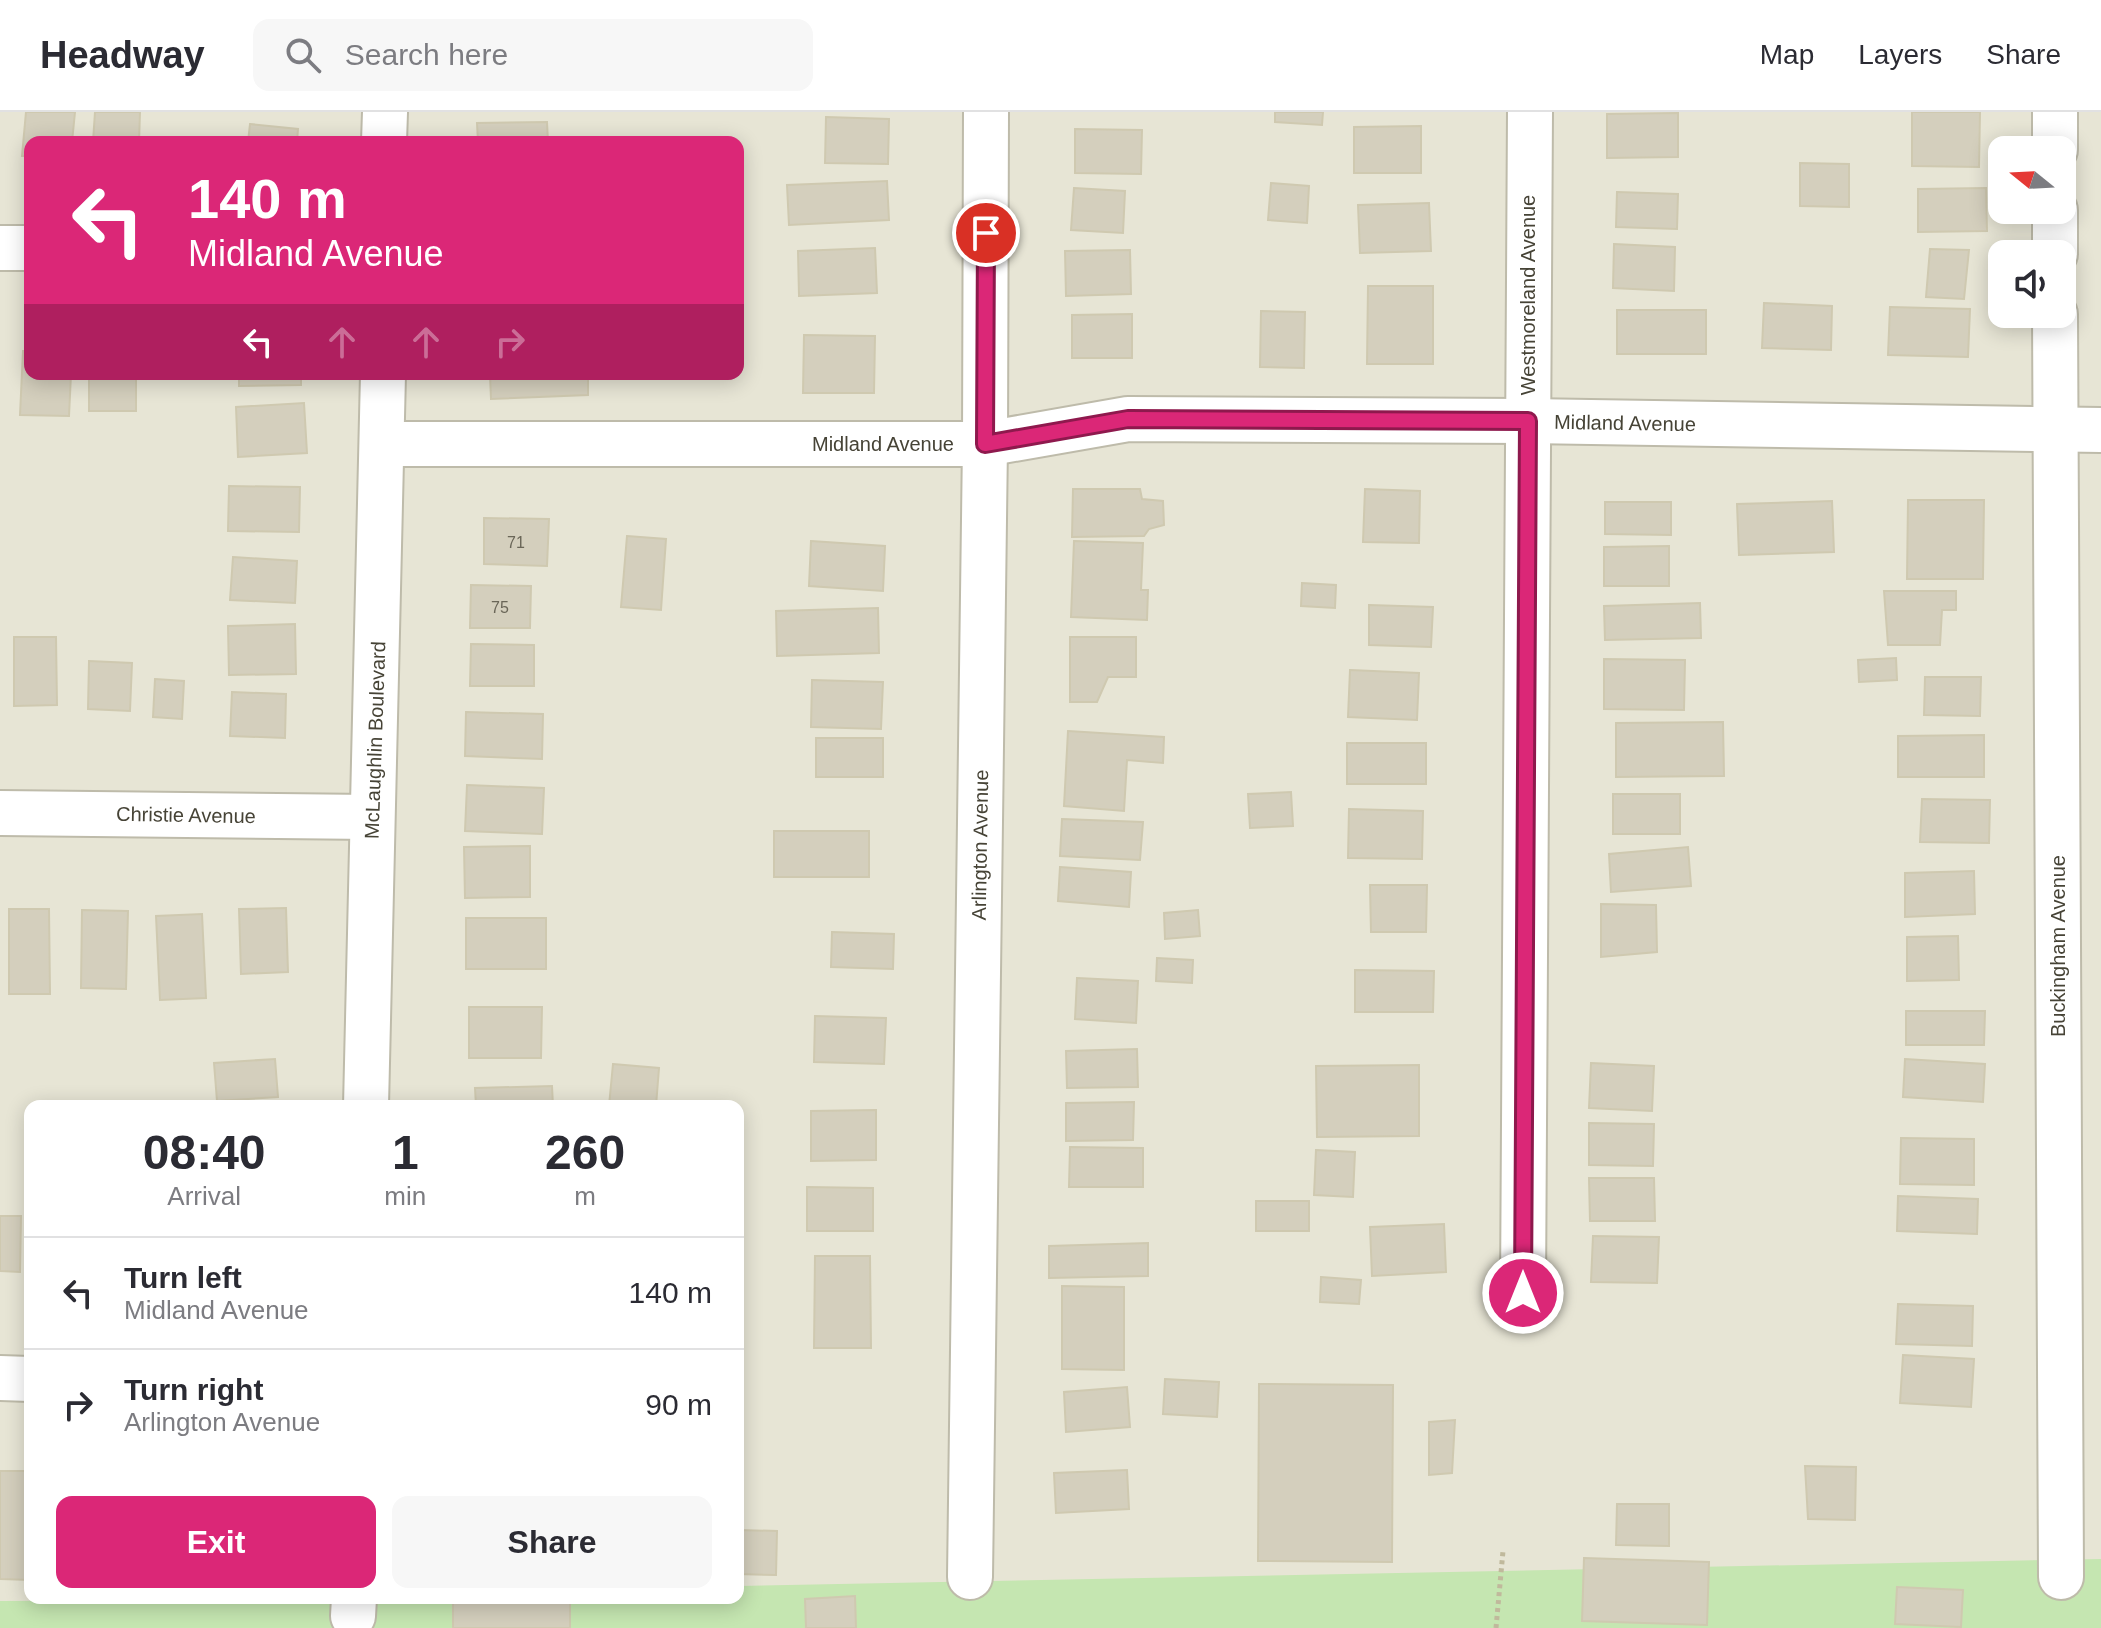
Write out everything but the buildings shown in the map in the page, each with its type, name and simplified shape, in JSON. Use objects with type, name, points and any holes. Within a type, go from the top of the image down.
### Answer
[{"type":"street","points":[[384,136],[385,112]]},
{"type":"street","name":"Arlington Avenue","points":[[970,1577],[985,444],[986,112]]},
{"type":"street","name":"Westmoreland Avenue","points":[[1523,1293],[1530,112]]},
{"type":"street","points":[[2055,112],[2055,136]]},
{"type":"street","points":[[0,248],[24,248]]},
{"type":"street","name":"Buckingham Avenue","points":[[2055,328],[2061,1577]]},
{"type":"street","name":"McLaughlin Boulevard","points":[[366,1100],[384,444],[383,380]]},
{"type":"street","name":"Midland Avenue","points":[[384,444],[985,444],[1128,419],[1528,421],[2101,430]]},
{"type":"street","name":"Christie Avenue","points":[[0,813],[372,817]]},
{"type":"street","points":[[0,1378],[24,1379]]},
{"type":"path","points":[[1496,1628],[1503,1551]]},
{"type":"shaded area","points":[[0,112],[2101,112],[2101,1562],[1243,1628],[0,1628]]},
{"type":"green space","points":[[2101,1559],[2101,1628],[0,1628],[0,1601],[24,1601],[24,1604],[744,1604],[744,1586]]},
{"type":"route","points":[[986,233],[985,444],[1128,419],[1528,421],[1523,1293]]}]
